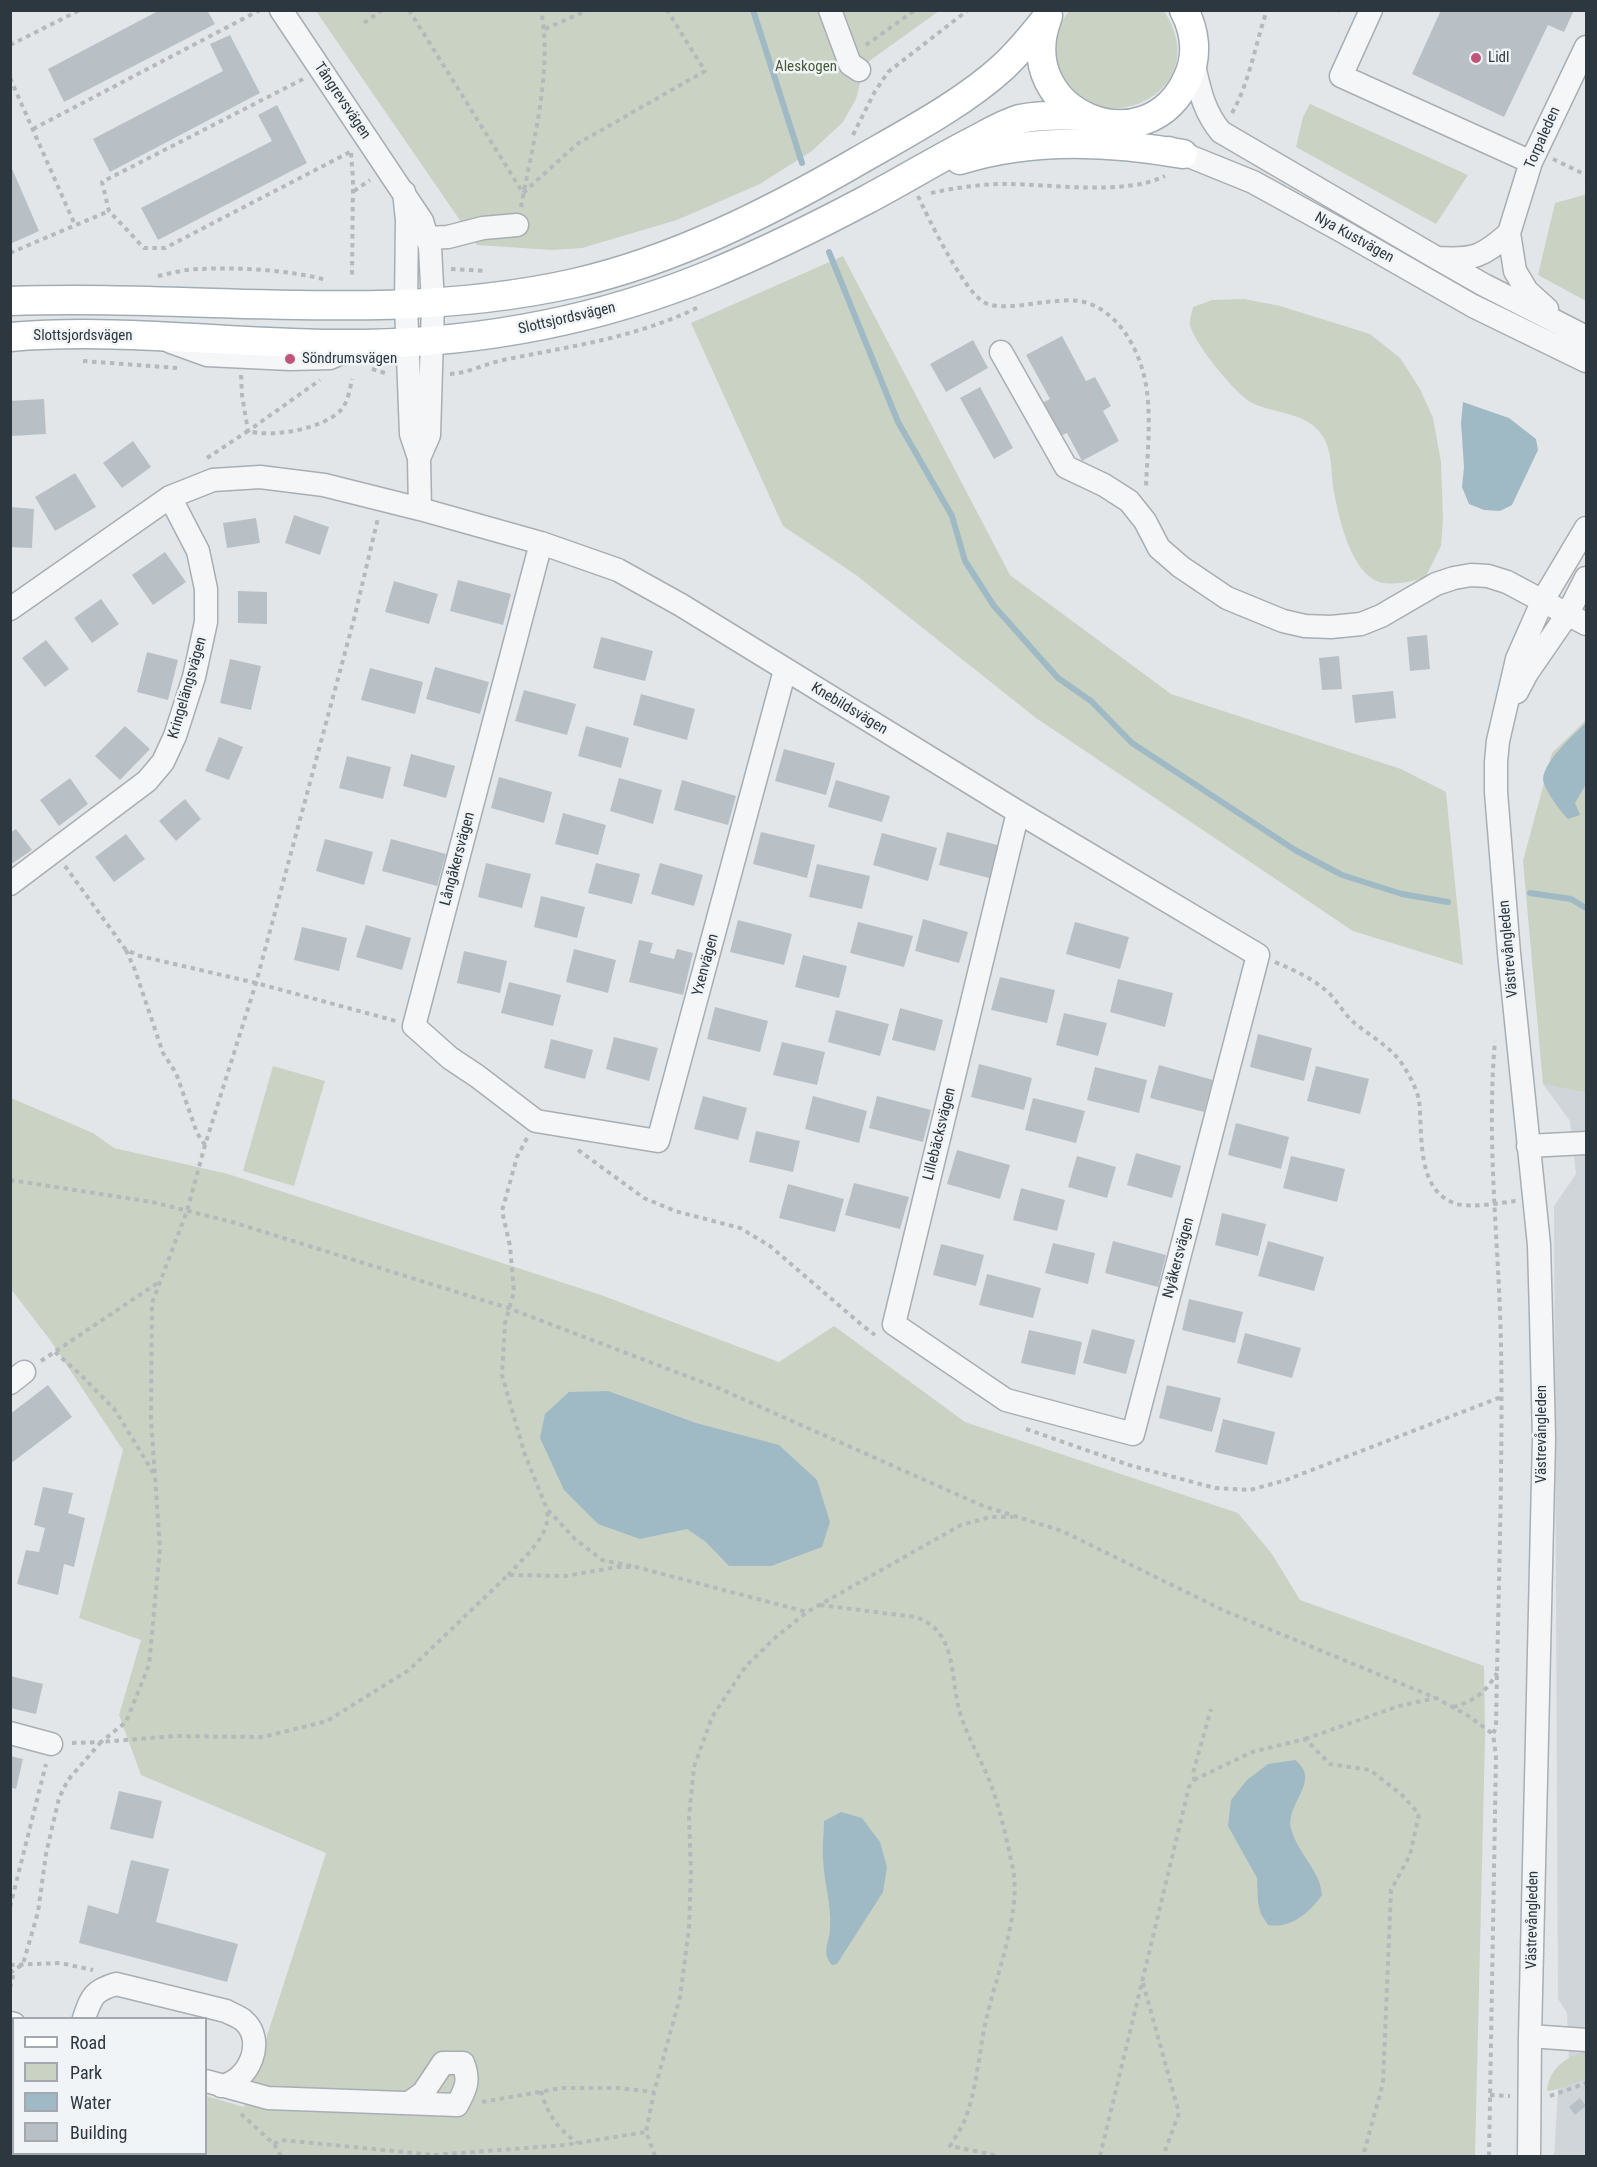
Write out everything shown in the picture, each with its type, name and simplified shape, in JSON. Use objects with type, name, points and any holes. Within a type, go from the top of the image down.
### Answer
[{"type":"main road","points":[[1184,10],[1193,33],[1194,54]]},
{"type":"main road","name":"Slottsjordsvägen","points":[[1049,13],[1041,41],[1041,54],[1045,72],[1053,90],[1061,100],[1082,116],[1093,121],[1117,125],[1144,120],[1167,107],[1184,86],[1194,54],[1199,10]]},
{"type":"main road","name":"Slottsjordsvägen","points":[[10,301],[131,299],[301,306],[420,304],[504,296],[578,282],[674,252],[733,227],[843,170],[919,126],[982,84],[1018,52],[1049,13]]},
{"type":"main road","name":"Slottsjordsvägen","points":[[10,336],[82,334],[361,344],[478,337],[563,321],[607,311],[662,293],[711,274],[831,219],[914,186],[956,150],[1018,120],[1059,115],[1082,116]]},
{"type":"main road","points":[[914,186],[966,159],[995,152],[1057,144],[1118,145],[1183,154]]},
{"type":"street","name":"Tångrevsvägen","points":[[281,10],[422,221],[428,238],[432,268],[420,304]]},
{"type":"street","points":[[830,10],[850,64],[859,70]]},
{"type":"street","points":[[1371,10],[1341,76],[1533,157]]},
{"type":"street","name":"Torpaleden","points":[[1565,327],[1527,291],[1515,272],[1509,233],[1533,157],[1587,47]]},
{"type":"street","name":"Nya Kustvägen","points":[[1194,54],[1204,105],[1213,123],[1221,132],[1435,257],[1587,337]]},
{"type":"street","name":"Nya Kustvägen","points":[[1117,125],[1253,182],[1473,306],[1587,361]]},
{"type":"street","name":"Tångrevsvägen","points":[[404,192],[420,304]]},
{"type":"street","points":[[428,238],[448,237],[483,228],[517,225]]},
{"type":"street","points":[[1435,257],[1461,259],[1475,257],[1489,250],[1509,233]]},
{"type":"street","points":[[11,607],[170,497],[213,480],[260,477],[324,485],[420,509],[419,458],[429,435],[420,342],[420,304]]},
{"type":"street","points":[[1541,339],[1553,356],[1587,378]]},
{"type":"street","points":[[1000,352],[1066,467],[1104,485],[1129,501],[1145,521],[1159,548],[1181,567],[1227,598],[1284,621],[1305,626],[1330,627],[1361,624],[1400,606],[1436,584],[1472,575],[1488,576],[1507,582],[1577,619]]},
{"type":"street","name":"Kringelängsvägen","points":[[10,884],[147,781],[163,762],[178,726],[194,677],[206,622],[206,589],[198,551],[170,497]]},
{"type":"street","name":"Knebildsvägen","points":[[420,509],[541,543],[618,570],[681,605],[1018,812],[1258,955]]},
{"type":"street","name":"Västrevångleden","points":[[1529,2157],[1544,1438],[1540,1273],[1496,792],[1496,762],[1516,659],[1543,600],[1587,528]]},
{"type":"street","name":"Långåkersvägen","points":[[414,1026],[541,543]]},
{"type":"street","name":"Västrevångleden","points":[[1504,714],[1527,673],[1577,619],[1587,578]]},
{"type":"street","name":"Yxenvägen","points":[[536,1121],[658,1141],[785,670]]},
{"type":"street","name":"Lillebäcksvägen","points":[[1006,1400],[894,1324],[1018,812]]},
{"type":"street","name":"Nyåkersvägen","points":[[1006,1400],[1133,1434],[1258,955]]},
{"type":"street","points":[[414,1026],[450,1058],[536,1121]]},
{"type":"street","points":[[1528,1146],[1587,1143]]},
{"type":"street","points":[[10,1733],[51,1744]]},
{"type":"street","points":[[85,2017],[91,1997],[101,1989],[116,1984],[226,2011],[242,2019],[253,2033],[254,2054],[246,2072],[238,2080],[213,2084]]},
{"type":"street","points":[[1530,2036],[1587,2040]]},
{"type":"street","points":[[213,2084],[268,2098],[457,2105],[468,2076],[463,2063],[443,2063],[423,2093],[409,2103]]},
{"type":"path","points":[[10,45],[80,10]]},
{"type":"path","points":[[33,129],[260,10]]},
{"type":"path","points":[[364,23],[382,10]]},
{"type":"path","points":[[409,10],[523,193]]},
{"type":"path","points":[[517,225],[542,93],[545,29],[541,10]]},
{"type":"path","points":[[545,29],[588,10]]},
{"type":"path","points":[[523,193],[577,144],[705,71],[667,10]]},
{"type":"path","points":[[861,37],[864,46],[915,10]]},
{"type":"path","points":[[1228,119],[1242,95],[1254,61],[1267,10]]},
{"type":"path","points":[[10,78],[75,225]]},
{"type":"path","points":[[306,78],[102,182],[109,210],[144,248],[165,248],[351,151]]},
{"type":"path","points":[[350,143],[353,191],[352,276]]},
{"type":"path","points":[[1533,157],[1587,175]]},
{"type":"path","points":[[353,191],[373,178]]},
{"type":"path","points":[[914,186],[931,224],[970,289],[983,303],[1002,307],[1065,300],[1089,303],[1109,315],[1130,339],[1147,392],[1148,447],[1145,521]]},
{"type":"path","points":[[10,253],[109,210]]},
{"type":"path","points":[[202,462],[319,381],[322,374]]},
{"type":"path","points":[[242,375],[242,395],[248,431]]},
{"type":"path","points":[[248,431],[258,434],[294,431],[325,422],[342,409],[352,379]]},
{"type":"path","points":[[10,1989],[13,1972],[23,1964],[38,1912],[46,1854],[59,1798],[68,1780],[100,1742],[126,1722],[149,1665],[160,1548],[151,1419],[152,1303],[187,1211],[205,1145],[256,983],[354,620],[383,500]]},
{"type":"path","points":[[54,851],[126,950],[163,1053],[176,1073],[197,1133],[205,1145]]},
{"type":"path","points":[[126,950],[140,956],[256,983],[414,1026]]},
{"type":"path","points":[[1258,955],[1307,976],[1330,994],[1351,1019],[1380,1041],[1403,1065],[1418,1097],[1424,1163],[1431,1184],[1444,1199],[1459,1204],[1494,1204],[1534,1198]]},
{"type":"path","points":[[10,1907],[51,1744],[175,1736],[263,1737],[327,1721],[409,1670],[508,1575],[546,1529],[547,1509],[525,1455],[501,1375],[508,1308],[514,1292],[510,1246],[502,1211],[518,1157],[536,1121]]},
{"type":"path","points":[[574,1147],[644,1198],[675,1211],[740,1228],[770,1246],[881,1339]]},
{"type":"path","points":[[10,1180],[152,1202],[232,1222],[508,1308],[718,1388],[983,1506],[1062,1532],[1225,1611],[1436,1698],[1493,1734]]},
{"type":"path","points":[[1489,2157],[1496,1756],[1493,1734],[1496,1728],[1501,1398],[1501,1344],[1494,1204]]},
{"type":"path","points":[[17,1377],[160,1281]]},
{"type":"path","points":[[55,1352],[115,1410],[155,1477]]},
{"type":"path","points":[[1024,1428],[1140,1468],[1215,1488],[1250,1490],[1286,1480],[1501,1398]]},
{"type":"path","points":[[547,1509],[575,1539],[602,1560],[807,1612]]},
{"type":"path","points":[[655,2157],[646,2132],[654,2092],[680,1996],[689,1928],[689,1817],[694,1767],[712,1717],[746,1666],[807,1612],[961,1526],[990,1517],[1019,1517]]},
{"type":"path","points":[[508,1575],[566,1576],[617,1567],[636,1567]]},
{"type":"path","points":[[819,1605],[915,1617],[927,1621],[941,1634],[952,1662],[959,1710],[1002,1817],[1015,1893],[996,1987],[987,2016],[976,2081],[966,2117],[950,2146],[995,2157]]},
{"type":"path","points":[[1452,1707],[1473,1701],[1488,1688],[1497,1672]]},
{"type":"path","points":[[1100,2157],[1189,1787],[1194,1780],[1252,1752],[1305,1739],[1399,1706],[1436,1698]]},
{"type":"path","points":[[1194,1780],[1193,1773],[1211,1709]]},
{"type":"path","points":[[1305,1739],[1330,1764],[1370,1770],[1402,1794],[1419,1814],[1410,1855],[1391,1890],[1383,2083],[1363,2157]]},
{"type":"path","points":[[10,1965],[60,1964],[97,1971]]},
{"type":"path","points":[[1143,1982],[1179,2113],[1163,2157]]},
{"type":"path","points":[[213,2084],[236,2110],[274,2144],[281,2157]]},
{"type":"path","points":[[457,2105],[562,2088],[618,2088],[654,2092]]},
{"type":"path","points":[[541,2091],[546,2108],[559,2129],[577,2143]]},
{"type":"path","points":[[274,2144],[282,2140],[434,2155],[577,2143],[646,2132]]},
{"type":"shaded area","points":[[1543,1084],[1586,1093],[1586,2156],[1554,2156],[1559,2076],[1569,2060],[1567,2013],[1558,1999],[1554,1206],[1576,1174],[1570,1121]]},
{"type":"green space","points":[[1070,10],[1164,11],[1177,42],[1174,69],[1160,90],[1139,104],[1114,108],[1089,103],[1069,87],[1057,58],[1056,46],[1060,27]]},
{"type":"green space","name":"Aleskogen","points":[[316,11],[939,11],[865,64],[856,99],[843,122],[812,151],[760,184],[677,220],[582,248],[552,250],[477,245]]},
{"type":"green space","points":[[1310,104],[1468,175],[1436,224],[1296,147],[1303,117]]},
{"type":"green space","points":[[1586,196],[1586,301],[1538,275],[1555,203]]},
{"type":"green space","points":[[843,256],[1010,575],[1171,694],[1401,769],[1446,792],[1463,965],[1353,931],[1036,718],[856,575],[783,526],[691,323]]},
{"type":"green space","points":[[1244,299],[1280,306],[1370,334],[1400,358],[1420,389],[1433,418],[1441,462],[1443,520],[1441,546],[1425,578],[1399,583],[1384,583],[1373,579],[1363,571],[1349,546],[1339,517],[1329,453],[1319,431],[1304,420],[1260,406],[1245,398],[1226,380],[1199,344],[1190,325],[1193,307],[1212,300]]},
{"type":"green space","points":[[1586,720],[1586,1093],[1543,1084],[1523,861],[1552,753]]},
{"type":"green space","points":[[273,1066],[325,1081],[294,1186],[243,1171]]},
{"type":"green space","points":[[11,1098],[93,1133],[114,1148],[228,1174],[601,1295],[779,1362],[834,1326],[965,1422],[1238,1513],[1272,1554],[1300,1600],[1484,1666],[1485,1738],[1475,2156],[19,2156],[207,2155],[207,2096],[244,2107],[326,1853],[141,1775],[119,1715],[141,1640],[79,1618],[123,1450],[50,1340],[11,1289]]},
{"type":"green space","points":[[1586,2053],[1586,2079],[1547,2091],[1550,2077],[1562,2062]]},
{"type":"water","points":[[1463,402],[1509,418],[1536,439],[1538,450],[1512,505],[1500,511],[1484,510],[1469,504],[1462,487]]},
{"type":"water","points":[[1586,723],[1586,784],[1575,803],[1580,815],[1568,819],[1549,794],[1543,779],[1548,764],[1554,756]]},
{"type":"water","points":[[608,1391],[696,1423],[779,1445],[817,1480],[830,1522],[822,1547],[771,1566],[729,1566],[706,1542],[687,1529],[640,1539],[598,1524],[564,1490],[540,1438],[545,1414],[569,1392]]},
{"type":"water","points":[[1295,1760],[1305,1776],[1293,1809],[1291,1828],[1295,1840],[1318,1879],[1322,1895],[1311,1908],[1292,1922],[1276,1926],[1268,1925],[1261,1914],[1258,1903],[1257,1878],[1228,1826],[1231,1800],[1247,1780],[1268,1764]]},
{"type":"water","points":[[841,1812],[862,1818],[880,1842],[887,1867],[883,1892],[837,1964],[832,1965],[826,1952],[830,1921],[823,1859],[824,1821]]},
{"type":"building","points":[[160,10],[207,10],[215,24],[64,102],[48,69]]},
{"type":"building","name":"Lidl","points":[[1441,10],[1574,10],[1564,32],[1548,25],[1504,117],[1412,74]]},
{"type":"building","points":[[230,35],[260,93],[110,172],[93,139],[223,71],[210,44]]},
{"type":"building","points":[[277,105],[307,163],[158,240],[141,208],[272,141],[258,115]]},
{"type":"building","points":[[10,164],[39,231],[10,244]]},
{"type":"building","points":[[1062,336],[1086,381],[1095,377],[1111,406],[1103,411],[1119,441],[1082,461],[1067,433],[1060,436],[1042,403],[1050,399],[1026,355]]},
{"type":"building","points":[[973,340],[988,368],[946,392],[930,364]]},
{"type":"building","points":[[980,387],[1013,448],[994,459],[960,398]]},
{"type":"building","points":[[44,399],[46,434],[10,436],[10,401]]},
{"type":"building","points":[[133,441],[151,467],[122,488],[103,463]]},
{"type":"building","points":[[75,473],[96,507],[55,531],[35,497]]},
{"type":"building","points":[[10,507],[34,509],[32,548],[10,547]]},
{"type":"building","points":[[294,515],[329,527],[320,555],[285,543]]},
{"type":"building","points":[[256,518],[260,543],[227,548],[223,523]]},
{"type":"building","points":[[165,552],[186,582],[153,605],[132,575]]},
{"type":"building","points":[[458,580],[511,594],[503,625],[450,611]]},
{"type":"building","points":[[394,581],[438,594],[429,624],[385,612]]},
{"type":"building","points":[[238,591],[267,592],[267,624],[238,623]]},
{"type":"building","points":[[101,599],[119,624],[92,643],[74,618]]},
{"type":"building","points":[[1427,635],[1430,669],[1410,671],[1407,637]]},
{"type":"building","points":[[601,637],[653,651],[645,681],[593,668]]},
{"type":"building","points":[[46,640],[69,669],[45,687],[22,658]]},
{"type":"building","points":[[147,652],[178,660],[168,700],[137,692]]},
{"type":"building","points":[[1339,656],[1342,689],[1322,690],[1319,658]]},
{"type":"building","points":[[230,659],[261,666],[251,710],[220,703]]},
{"type":"building","points":[[435,667],[489,682],[480,714],[426,699]]},
{"type":"building","points":[[370,668],[423,682],[415,714],[361,700]]},
{"type":"building","points":[[524,690],[576,704],[567,735],[515,721]]},
{"type":"building","points":[[1393,691],[1396,718],[1355,723],[1352,695]]},
{"type":"building","points":[[641,694],[695,709],[687,740],[633,725]]},
{"type":"building","points":[[125,726],[150,749],[120,780],[95,756]]},
{"type":"building","points":[[586,726],[629,738],[621,768],[578,756]]},
{"type":"building","points":[[219,737],[243,747],[229,780],[205,771]]},
{"type":"building","points":[[784,749],[835,763],[826,795],[775,781]]},
{"type":"building","points":[[411,754],[455,766],[446,798],[403,786]]},
{"type":"building","points":[[347,756],[391,767],[383,799],[339,788]]},
{"type":"building","points":[[499,777],[552,792],[544,823],[491,808]]},
{"type":"building","points":[[70,778],[88,804],[59,826],[40,800]]},
{"type":"building","points":[[619,778],[662,790],[653,824],[610,811]]},
{"type":"building","points":[[682,780],[736,796],[728,825],[674,810]]},
{"type":"building","points":[[836,780],[890,796],[882,822],[828,807]]},
{"type":"building","points":[[185,799],[201,819],[176,841],[159,821]]},
{"type":"building","points":[[563,813],[606,825],[598,855],[555,844]]},
{"type":"building","points":[[16,829],[32,850],[10,865],[10,833]]},
{"type":"building","points":[[761,832],[815,845],[807,878],[753,864]]},
{"type":"building","points":[[947,832],[1001,846],[993,879],[939,865]]},
{"type":"building","points":[[882,833],[937,848],[928,881],[873,865]]},
{"type":"building","points":[[126,834],[145,859],[114,882],[95,857]]},
{"type":"building","points":[[325,839],[373,852],[364,885],[316,871]]},
{"type":"building","points":[[391,839],[446,854],[437,886],[382,871]]},
{"type":"building","points":[[486,863],[531,874],[522,908],[478,897]]},
{"type":"building","points":[[596,863],[640,874],[632,904],[588,893]]},
{"type":"building","points":[[660,863],[703,875],[694,906],[651,894]]},
{"type":"building","points":[[817,864],[870,876],[862,909],[809,897]]},
{"type":"building","points":[[541,896],[585,907],[577,938],[534,927]]},
{"type":"building","points":[[923,919],[968,932],[959,963],[915,951]]},
{"type":"building","points":[[738,920],[792,934],[784,965],[730,952]]},
{"type":"building","points":[[858,922],[913,936],[904,967],[850,953]]},
{"type":"building","points":[[1075,922],[1129,937],[1120,969],[1066,954]]},
{"type":"building","points":[[366,925],[411,938],[402,970],[356,957]]},
{"type":"building","points":[[302,927],[347,938],[339,971],[294,960]]},
{"type":"building","points":[[639,940],[653,943],[650,953],[674,959],[677,949],[693,953],[683,995],[629,982]]},
{"type":"building","points":[[574,949],[616,960],[608,993],[566,982]]},
{"type":"building","points":[[464,951],[507,961],[500,993],[457,983]]},
{"type":"building","points":[[803,955],[847,966],[839,998],[795,987]]},
{"type":"building","points":[[1000,977],[1055,990],[1047,1023],[991,1010]]},
{"type":"building","points":[[1118,979],[1173,993],[1165,1027],[1110,1012]]},
{"type":"building","points":[[509,982],[561,995],[553,1026],[501,1013]]},
{"type":"building","points":[[715,1007],[768,1021],[760,1052],[707,1039]]},
{"type":"building","points":[[900,1008],[943,1020],[935,1051],[892,1040]]},
{"type":"building","points":[[836,1010],[889,1024],[880,1056],[828,1042]]},
{"type":"building","points":[[1064,1013],[1107,1023],[1098,1056],[1056,1045]]},
{"type":"building","points":[[1258,1034],[1312,1048],[1304,1081],[1250,1067]]},
{"type":"building","points":[[614,1037],[658,1048],[649,1081],[606,1069]]},
{"type":"building","points":[[551,1039],[593,1050],[585,1079],[544,1068]]},
{"type":"building","points":[[782,1042],[825,1052],[817,1085],[773,1075]]},
{"type":"building","points":[[979,1064],[1032,1078],[1024,1110],[971,1097]]},
{"type":"building","points":[[1159,1065],[1213,1080],[1204,1112],[1150,1098]]},
{"type":"building","points":[[1316,1066],[1369,1079],[1360,1114],[1307,1101]]},
{"type":"building","points":[[1095,1067],[1147,1080],[1139,1113],[1087,1100]]},
{"type":"building","points":[[703,1096],[747,1108],[738,1140],[694,1129]]},
{"type":"building","points":[[813,1096],[867,1111],[859,1143],[805,1129]]},
{"type":"building","points":[[877,1096],[931,1110],[923,1142],[869,1128]]},
{"type":"building","points":[[1033,1098],[1085,1111],[1076,1143],[1025,1130]]},
{"type":"building","points":[[1236,1123],[1289,1137],[1281,1169],[1228,1155]]},
{"type":"building","points":[[756,1131],[800,1141],[793,1172],[749,1162]]},
{"type":"building","points":[[957,1150],[1010,1165],[1000,1199],[947,1184]]},
{"type":"building","points":[[1136,1153],[1181,1166],[1172,1198],[1127,1185]]},
{"type":"building","points":[[1077,1156],[1116,1167],[1107,1198],[1068,1187]]},
{"type":"building","points":[[1291,1156],[1345,1169],[1337,1202],[1283,1188]]},
{"type":"building","points":[[854,1183],[909,1197],[900,1229],[845,1215]]},
{"type":"building","points":[[788,1184],[844,1199],[835,1232],[779,1218]]},
{"type":"building","points":[[1021,1188],[1065,1200],[1057,1231],[1013,1220]]},
{"type":"building","points":[[1222,1213],[1266,1224],[1258,1256],[1215,1245]]},
{"type":"building","points":[[1113,1241],[1166,1255],[1158,1287],[1105,1273]]},
{"type":"building","points":[[1268,1241],[1324,1257],[1314,1291],[1258,1276]]},
{"type":"building","points":[[1053,1243],[1095,1253],[1088,1284],[1045,1273]]},
{"type":"building","points":[[941,1244],[984,1255],[976,1286],[933,1275]]},
{"type":"building","points":[[987,1274],[1041,1288],[1033,1318],[979,1305]]},
{"type":"building","points":[[1189,1299],[1243,1312],[1235,1343],[1182,1330]]},
{"type":"building","points":[[1092,1329],[1135,1340],[1126,1374],[1083,1363]]},
{"type":"building","points":[[1029,1330],[1082,1342],[1075,1375],[1021,1363]]},
{"type":"building","points":[[1245,1333],[1301,1348],[1292,1378],[1237,1363]]},
{"type":"building","points":[[48,1385],[72,1417],[10,1464],[10,1414]]},
{"type":"building","points":[[1167,1385],[1221,1398],[1212,1432],[1159,1418]]},
{"type":"building","points":[[1223,1419],[1275,1432],[1267,1465],[1215,1452]]},
{"type":"building","points":[[43,1487],[73,1493],[68,1513],[85,1518],[74,1567],[64,1564],[58,1595],[17,1584],[26,1550],[39,1552],[45,1528],[34,1525]]},
{"type":"building","points":[[10,1676],[43,1684],[36,1714],[10,1708]]},
{"type":"building","points":[[10,1756],[23,1759],[16,1789],[10,1787]]},
{"type":"building","points":[[119,1791],[162,1801],[153,1839],[110,1829]]},
{"type":"building","points":[[131,1860],[169,1869],[156,1922],[238,1944],[227,1982],[79,1943],[88,1905],[118,1914]]},
{"type":"building","points":[[1580,2098],[1586,2106],[1575,2115],[1569,2107]]},
{"type":"waterway","points":[[753,10],[802,163]]},
{"type":"waterway","points":[[829,252],[898,422],[952,516],[965,561],[994,606],[1058,678],[1091,701],[1132,743],[1295,850],[1342,875],[1402,894],[1448,902]]},
{"type":"waterway","points":[[1530,893],[1571,899],[1586,908]]},
{"type":"place","name":"Lidl","points":[[1476,58]]},
{"type":"place","name":"Söndrumsvägen","points":[[290,359]]}]
